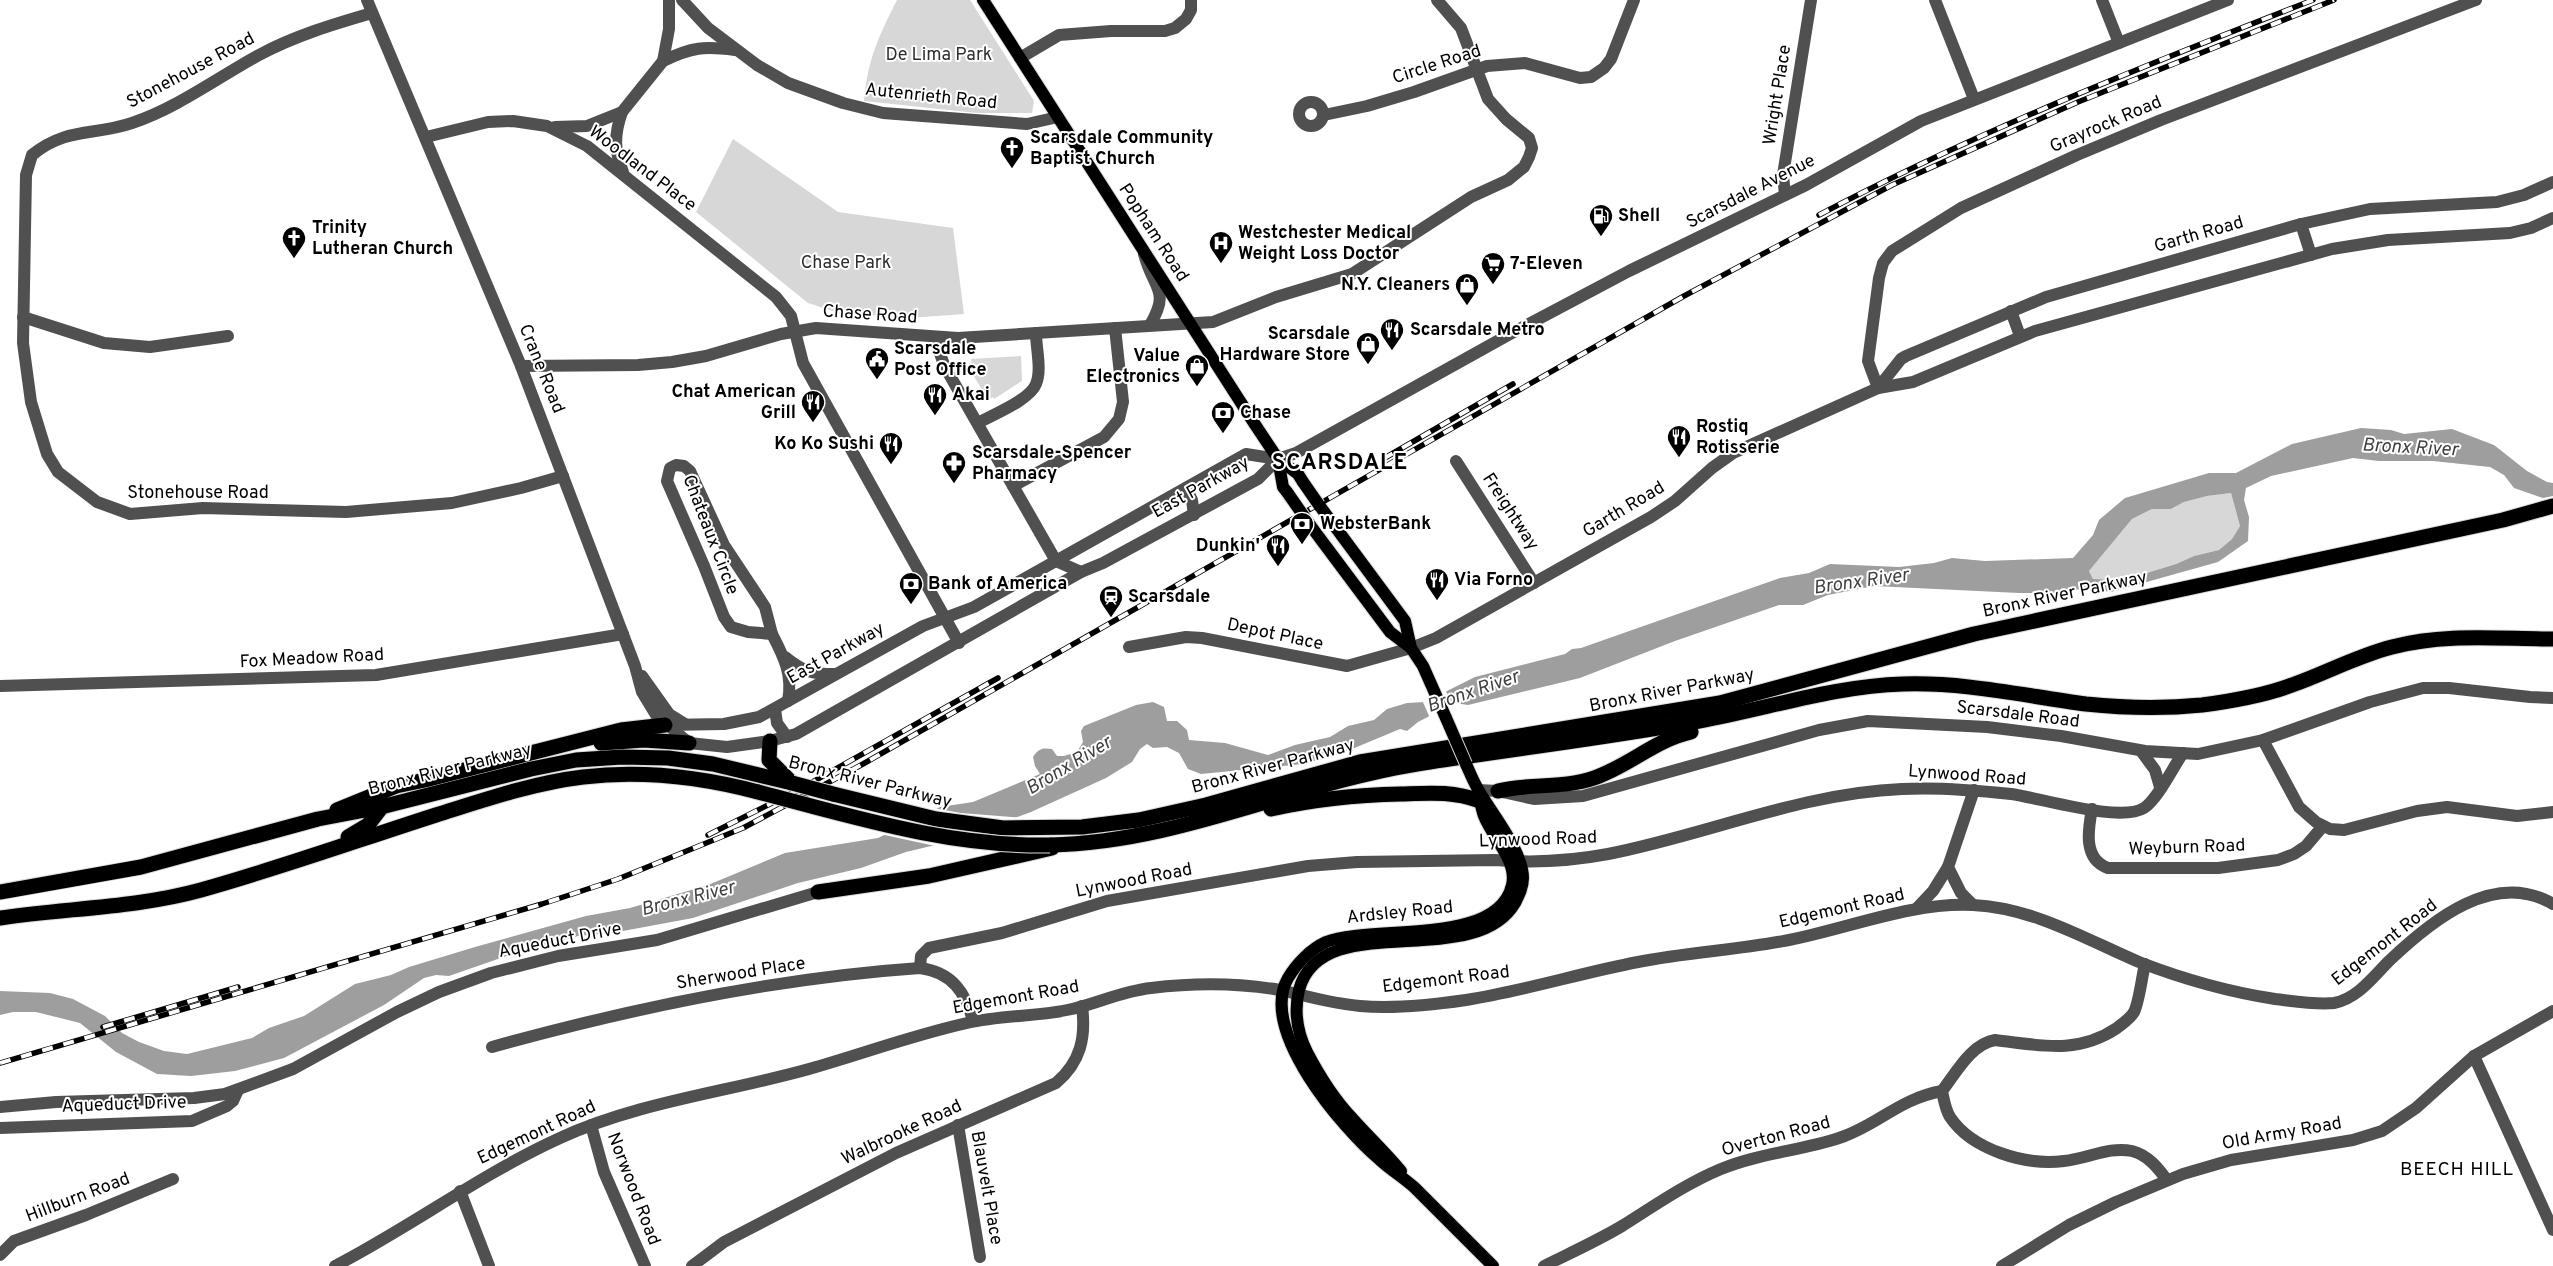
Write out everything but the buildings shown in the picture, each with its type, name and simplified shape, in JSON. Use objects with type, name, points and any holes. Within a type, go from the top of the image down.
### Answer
[{"type":"highway","name":"Bronx River Parkway","points":[[0,892],[141,868],[318,819],[381,807],[531,769],[599,758],[645,757],[691,761],[786,780],[936,819],[1003,828],[1050,829],[1104,825],[1161,815],[1377,758],[1720,703],[1787,687],[1965,636],[2503,520],[2553,506]]},
{"type":"highway","name":"Bronx River Parkway","points":[[0,918],[170,897],[246,876],[518,790],[584,777],[629,774],[674,776],[719,783],[941,837],[987,843],[1057,845],[1132,837],[1326,783],[1378,771],[1681,724],[1837,690],[1906,684],[1979,687],[2109,706],[2156,708],[2200,705],[2269,692],[2353,659],[2412,643],[2464,637],[2553,639]]},
{"type":"highway","points":[[1498,791],[1519,786],[1562,785],[1594,778],[1623,765],[1665,739],[1770,706]]},
{"type":"highway","points":[[318,819],[387,789],[632,727],[665,725]]},
{"type":"highway","points":[[570,744],[644,740],[689,743]]},
{"type":"highway","points":[[770,741],[769,760],[786,780]]},
{"type":"highway","points":[[327,850],[368,825],[381,807],[397,793],[425,780]]},
{"type":"highway","points":[[1213,816],[1258,812],[1318,798],[1450,793],[1479,796]]},
{"type":"highway","points":[[818,892],[929,876],[1057,845]]},
{"type":"main road","name":"Popham Road","points":[[983,0],[1144,254],[1278,459],[1298,474],[1405,621],[1412,648],[1435,693],[1479,796]]},
{"type":"main road","name":"Popham Road","points":[[1278,459],[1283,487],[1390,632],[1412,648]]},
{"type":"main road","name":"Ardsley Road","points":[[1479,796],[1484,816],[1524,879],[1521,890],[1509,912],[1496,922],[1456,936],[1344,947],[1329,954],[1312,968],[1304,978],[1298,995],[1298,1028],[1314,1064],[1344,1108],[1387,1154],[1413,1186],[1493,1266]]},
{"type":"main road","name":"Ardsley Road","points":[[1413,1186],[1379,1160],[1361,1142],[1320,1093],[1286,1030],[1282,1012],[1282,991],[1302,960],[1312,950],[1332,940],[1353,935],[1452,927],[1489,915],[1504,902],[1512,885],[1514,861]]},
{"type":"street","name":"Crane Road","points":[[367,0],[522,366],[635,666],[642,692],[665,725],[689,743]]},
{"type":"street","points":[[663,61],[669,29],[669,0]]},
{"type":"street","name":"Autenrieth Road","points":[[682,0],[708,28],[737,51],[788,83],[843,103],[883,113],[1027,124],[1058,117]]},
{"type":"street","points":[[1020,58],[1059,35],[1111,31],[1165,31],[1176,28],[1186,20],[1191,10],[1191,0]]},
{"type":"street","name":"Chase Road","points":[[522,366],[638,365],[672,362],[706,356],[796,331],[826,328],[939,338],[1218,321],[1268,300],[1352,274],[1471,197],[1518,174],[1529,157],[1532,148],[1529,138],[1491,104],[1461,28],[1437,0]]},
{"type":"street","name":"Circle Road","points":[[1324,115],[1367,106],[1488,66],[1525,63],[1580,78],[1591,77],[1604,68],[1611,59],[1634,0]]},
{"type":"street","name":"Wright Place","points":[[1785,195],[1783,175],[1811,0]]},
{"type":"street","points":[[1935,0],[1974,99]]},
{"type":"street","points":[[2102,0],[2118,43]]},
{"type":"street","name":"Scarsdale Avenue","points":[[1278,459],[1301,451],[1503,338],[1620,276],[1785,195],[1921,121],[2228,0]]},
{"type":"street","name":"Grayrock Road","points":[[1878,388],[1868,361],[1879,278],[1883,263],[1892,251],[1961,208],[2077,155],[2161,120],[2476,0]]},
{"type":"street","name":"Stonehouse Road","points":[[372,13],[299,37],[260,54],[178,102],[131,123],[59,137],[32,155],[26,176],[23,343],[31,402],[47,454],[58,472],[68,482],[97,502],[120,512],[130,514],[203,508],[346,512],[452,503],[521,488],[563,476]]},
{"type":"street","points":[[624,175],[615,149],[616,132],[622,112],[663,61],[691,48],[706,47],[737,51]]},
{"type":"street","points":[[548,126],[586,126],[622,112]]},
{"type":"street","name":"Woodland Place","points":[[426,137],[488,122],[513,122],[548,126],[587,146],[776,297],[789,311],[796,331],[803,363],[959,643]]},
{"type":"street","name":"Garth Road","points":[[1878,388],[1906,356],[2046,297],[2301,224],[2370,209],[2497,202],[2524,195],[2553,182]]},
{"type":"street","name":"Garth Road","points":[[1412,648],[1436,638],[1661,511],[1733,453],[1878,388],[1913,382],[2020,336],[2311,255],[2370,241],[2510,233],[2531,228],[2553,218]]},
{"type":"street","points":[[2301,224],[2311,255]]},
{"type":"street","points":[[1144,254],[1148,271],[1162,298],[1159,310],[1150,325]]},
{"type":"street","points":[[2011,311],[2020,336]]},
{"type":"street","points":[[23,317],[104,343],[150,347],[228,336]]},
{"type":"street","points":[[1013,486],[1098,441],[1115,426],[1122,413],[1123,402],[1115,328]]},
{"type":"street","points":[[978,423],[1023,398],[1034,389],[1038,375],[1036,333]]},
{"type":"street","points":[[939,338],[939,351],[945,367],[1056,561],[1081,572]]},
{"type":"street","name":"East Parkway","points":[[665,725],[735,723],[769,712],[923,626],[974,607],[1246,454],[1278,459]]},
{"type":"street","name":"East Parkway","points":[[689,743],[728,747],[787,737],[959,643],[1081,572],[1103,564],[1258,479],[1278,459]]},
{"type":"street","name":"Freightway","points":[[1456,461],[1534,582]]},
{"type":"street","name":"Chateaux Circle","points":[[772,634],[748,632],[731,627],[724,618],[704,566],[667,481],[670,468],[684,466],[690,471],[724,545],[766,608],[772,634],[789,670],[790,688],[788,701]]},
{"type":"street","points":[[1186,488],[1192,500],[1194,515]]},
{"type":"street","points":[[1043,568],[1052,578],[1056,587]]},
{"type":"street","name":"Fox Meadow Road","points":[[0,686],[376,675],[623,634]]},
{"type":"street","name":"Depot Place","points":[[1129,647],[1186,637],[1202,638],[1347,666],[1412,648]]},
{"type":"street","name":"Chateaux Circle","points":[[783,655],[803,671],[817,674],[837,674]]},
{"type":"street","points":[[635,666],[669,714],[687,725]]},
{"type":"street","name":"Scarsdale Road","points":[[1479,796],[1498,791],[1534,799],[1565,799],[1583,796],[1819,730],[1868,721],[1945,723],[2028,731],[2141,751],[2183,753],[2217,751],[2263,740],[2370,702],[2423,688],[2449,688],[2553,698]]},
{"type":"street","points":[[769,712],[787,737]]},
{"type":"street","points":[[769,712],[770,741]]},
{"type":"street","points":[[2263,740],[2299,807],[2323,826],[2337,831],[2418,811],[2447,806],[2516,816],[2553,812]]},
{"type":"street","points":[[2141,751],[2155,770],[2160,787]]},
{"type":"street","name":"Lynwood Road","points":[[920,968],[922,956],[929,948],[1002,933],[1085,906],[1127,896],[1332,864],[1569,860],[1606,855],[1789,807],[1871,791],[1922,788],[1974,790],[2118,813],[2138,811],[2152,801],[2183,753]]},
{"type":"street","points":[[1916,909],[1934,891],[1948,867],[1974,790]]},
{"type":"street","name":"Weyburn Road","points":[[2092,809],[2088,832],[2090,851],[2099,864],[2108,868],[2218,868],[2278,860],[2294,854],[2306,846],[2323,826]]},
{"type":"street","points":[[1948,867],[1961,893],[1973,905]]},
{"type":"street","name":"Edgemont Road","points":[[335,1266],[460,1191],[540,1148],[591,1125],[807,1070],[908,1038],[973,1022],[1068,1010],[1112,996],[1151,988],[1210,986],[1282,991],[1368,1007],[1464,1000],[1657,958],[1786,941],[1916,909],[1973,905],[2007,910],[2048,922],[2145,964],[2226,990],[2279,999],[2335,1002],[2355,994],[2430,926],[2478,899],[2500,892],[2520,891],[2539,896],[2553,904]]},
{"type":"street","name":"Aqueduct Drive","points":[[0,1107],[56,1102],[194,1098],[238,1090],[293,1068],[439,992],[491,973],[558,956],[657,940],[818,892]]},
{"type":"street","points":[[2145,964],[2134,1012],[2109,1033],[2093,1042],[2074,1046],[2050,1047],[1995,1040],[1988,1041],[1975,1049],[1942,1091],[1948,1112],[1957,1125],[1974,1139],[1994,1149],[2015,1157],[2049,1162],[2066,1161],[2115,1150],[2130,1151],[2142,1155],[2152,1162],[2166,1180]]},
{"type":"street","name":"Sherwood Place","points":[[492,1047],[628,1012],[760,985],[920,968],[939,972],[956,984],[964,996],[973,1022]]},
{"type":"street","name":"Walbrooke Road","points":[[692,1266],[711,1250],[732,1238],[890,1156],[1043,1089],[1064,1076],[1082,1046],[1084,1035],[1082,1006]]},
{"type":"street","name":"Old Army Road","points":[[2002,1266],[2070,1225],[2166,1180],[2231,1160],[2353,1140],[2382,1131],[2416,1108],[2474,1056],[2553,1011]]},
{"type":"street","points":[[2474,1056],[2553,1230]]},
{"type":"street","name":"Aqueduct Drive","points":[[0,1128],[192,1121],[227,1106],[233,1101],[238,1090]]},
{"type":"street","name":"Overton Road","points":[[1544,1266],[1620,1227],[1686,1186],[1721,1169],[1782,1150],[1838,1139],[1906,1101],[1942,1091]]},
{"type":"street","name":"Norwood Road","points":[[591,1125],[604,1172],[644,1266]]},
{"type":"street","name":"Blauvelt Place","points":[[958,1125],[980,1257]]},
{"type":"street","name":"Hillburn Road","points":[[0,1255],[14,1241],[86,1215],[173,1179]]},
{"type":"street","points":[[460,1191],[489,1266]]},
{"type":"green space","name":"De Lima Park","points":[[897,0],[970,0],[1034,101],[1032,113],[977,113],[864,101],[871,61]]},
{"type":"green space","name":"Chase Park","points":[[733,139],[838,212],[953,228],[964,314],[909,318],[836,312],[808,303],[696,212]]},
{"type":"green space","points":[[1021,356],[1022,381],[994,399],[993,397],[988,400],[969,368],[972,366],[971,359]]},
{"type":"green space","points":[[2231,493],[2240,526],[2232,539],[2219,550],[2194,556],[2176,564],[2124,580],[2093,579],[2089,571],[2132,519],[2152,509],[2171,509],[2184,502],[2207,496]]},
{"type":"water","name":"Bronx River","points":[[2361,428],[2391,430],[2404,434],[2452,429],[2494,445],[2527,471],[2547,482],[2553,483],[2553,496],[2543,498],[2514,488],[2504,475],[2490,467],[2433,461],[2379,461],[2353,458],[2271,476],[2246,488],[2244,500],[2249,517],[2248,541],[2218,562],[2111,592],[2085,588],[2060,593],[2019,593],[1874,586],[1828,595],[1803,605],[1779,605],[1675,641],[1580,678],[1468,705],[1455,703],[1418,722],[1407,731],[1400,729],[1340,754],[1303,764],[1201,774],[1188,769],[1179,753],[1167,747],[1153,748],[1147,744],[1140,749],[1132,762],[1106,778],[1031,812],[952,841],[906,852],[861,868],[798,883],[693,918],[612,933],[578,936],[512,954],[449,976],[436,975],[424,978],[384,1005],[284,1058],[235,1071],[191,1076],[157,1074],[116,1052],[80,1023],[36,1012],[13,1012],[0,1015],[0,991],[50,993],[73,999],[105,1016],[122,1033],[139,1042],[164,1051],[187,1054],[252,1038],[269,1028],[304,1016],[355,984],[391,975],[409,967],[475,947],[586,916],[630,908],[708,885],[785,853],[878,838],[940,807],[973,802],[1040,774],[1035,766],[1033,757],[1039,750],[1052,749],[1057,756],[1077,752],[1083,742],[1081,731],[1084,726],[1136,705],[1153,702],[1164,707],[1167,721],[1177,721],[1187,730],[1189,740],[1225,743],[1268,755],[1295,745],[1330,737],[1348,726],[1374,720],[1387,709],[1407,703],[1425,702],[1475,677],[1565,654],[1572,649],[1581,648],[1780,578],[1809,573],[1830,564],[1899,567],[1934,563],[1952,558],[1985,561],[2073,558],[2093,535],[2099,520],[2125,498],[2209,473],[2236,473],[2292,444]],"holes":[[[2231,493],[2240,526],[2232,539],[2219,550],[2194,556],[2176,564],[2124,580],[2093,579],[2089,571],[2132,519],[2152,509],[2171,509],[2184,502],[2207,496]]]},
{"type":"pier","points":[[1445,689],[1453,707],[1430,718],[1422,700]]},
{"type":"pier","points":[[933,808],[961,813],[1024,818],[940,847],[880,834]]},
{"type":"railway","points":[[1819,215],[1940,155],[2063,100],[2313,0]]},
{"type":"railway","points":[[0,1063],[542,904],[618,879],[743,828],[863,764],[1684,296],[1892,185],[2078,102],[2334,0]]},
{"type":"railway","points":[[1383,459],[1513,384]]},
{"type":"railway","points":[[708,835],[800,789],[998,678]]},
{"type":"railway","points":[[103,1027],[238,987]]},
{"type":"place","name":"Scarsdale Community Baptist Church","points":[[1012,169]]},
{"type":"place","name":"Shell","points":[[1601,237]]},
{"type":"place","name":"Trinity Lutheran Church","points":[[294,259]]},
{"type":"place","name":"Westchester Medical Weight Loss Doctor","points":[[1221,264]]},
{"type":"place","name":"7-Eleven","points":[[1493,285]]},
{"type":"place","name":"N.Y. Cleaners","points":[[1467,306]]},
{"type":"place","name":"Scarsdale Metro","points":[[1392,351]]},
{"type":"place","name":"Scarsdale Hardware Store","points":[[1368,365]]},
{"type":"place","name":"Scarsdale Post Office","points":[[877,380]]},
{"type":"place","name":"Value Electronics","points":[[1197,387]]},
{"type":"place","name":"Akai","points":[[935,416]]},
{"type":"place","name":"Chat American Grill","points":[[813,423]]},
{"type":"place","name":"Chase","points":[[1223,434]]},
{"type":"place","name":"Rostiq Rotisserie","points":[[1679,458]]},
{"type":"place","name":"Ko Ko Sushi","points":[[891,465]]},
{"type":"place","name":"Scarsdale-Spencer Pharmacy","points":[[954,484]]},
{"type":"place","name":"WebsterBank","points":[[1302,545]]},
{"type":"place","name":"Dunkin'","points":[[1278,567]]},
{"type":"place","name":"Via Forno","points":[[1437,601]]},
{"type":"place","name":"Bank of America","points":[[911,605]]},
{"type":"place","name":"Scarsdale","points":[[1111,618]]},
{"type":"district","name":"SCARSDALE","points":[[1340,463]]},
{"type":"district","name":"BEECH HILL","points":[[2457,1170]]}]
